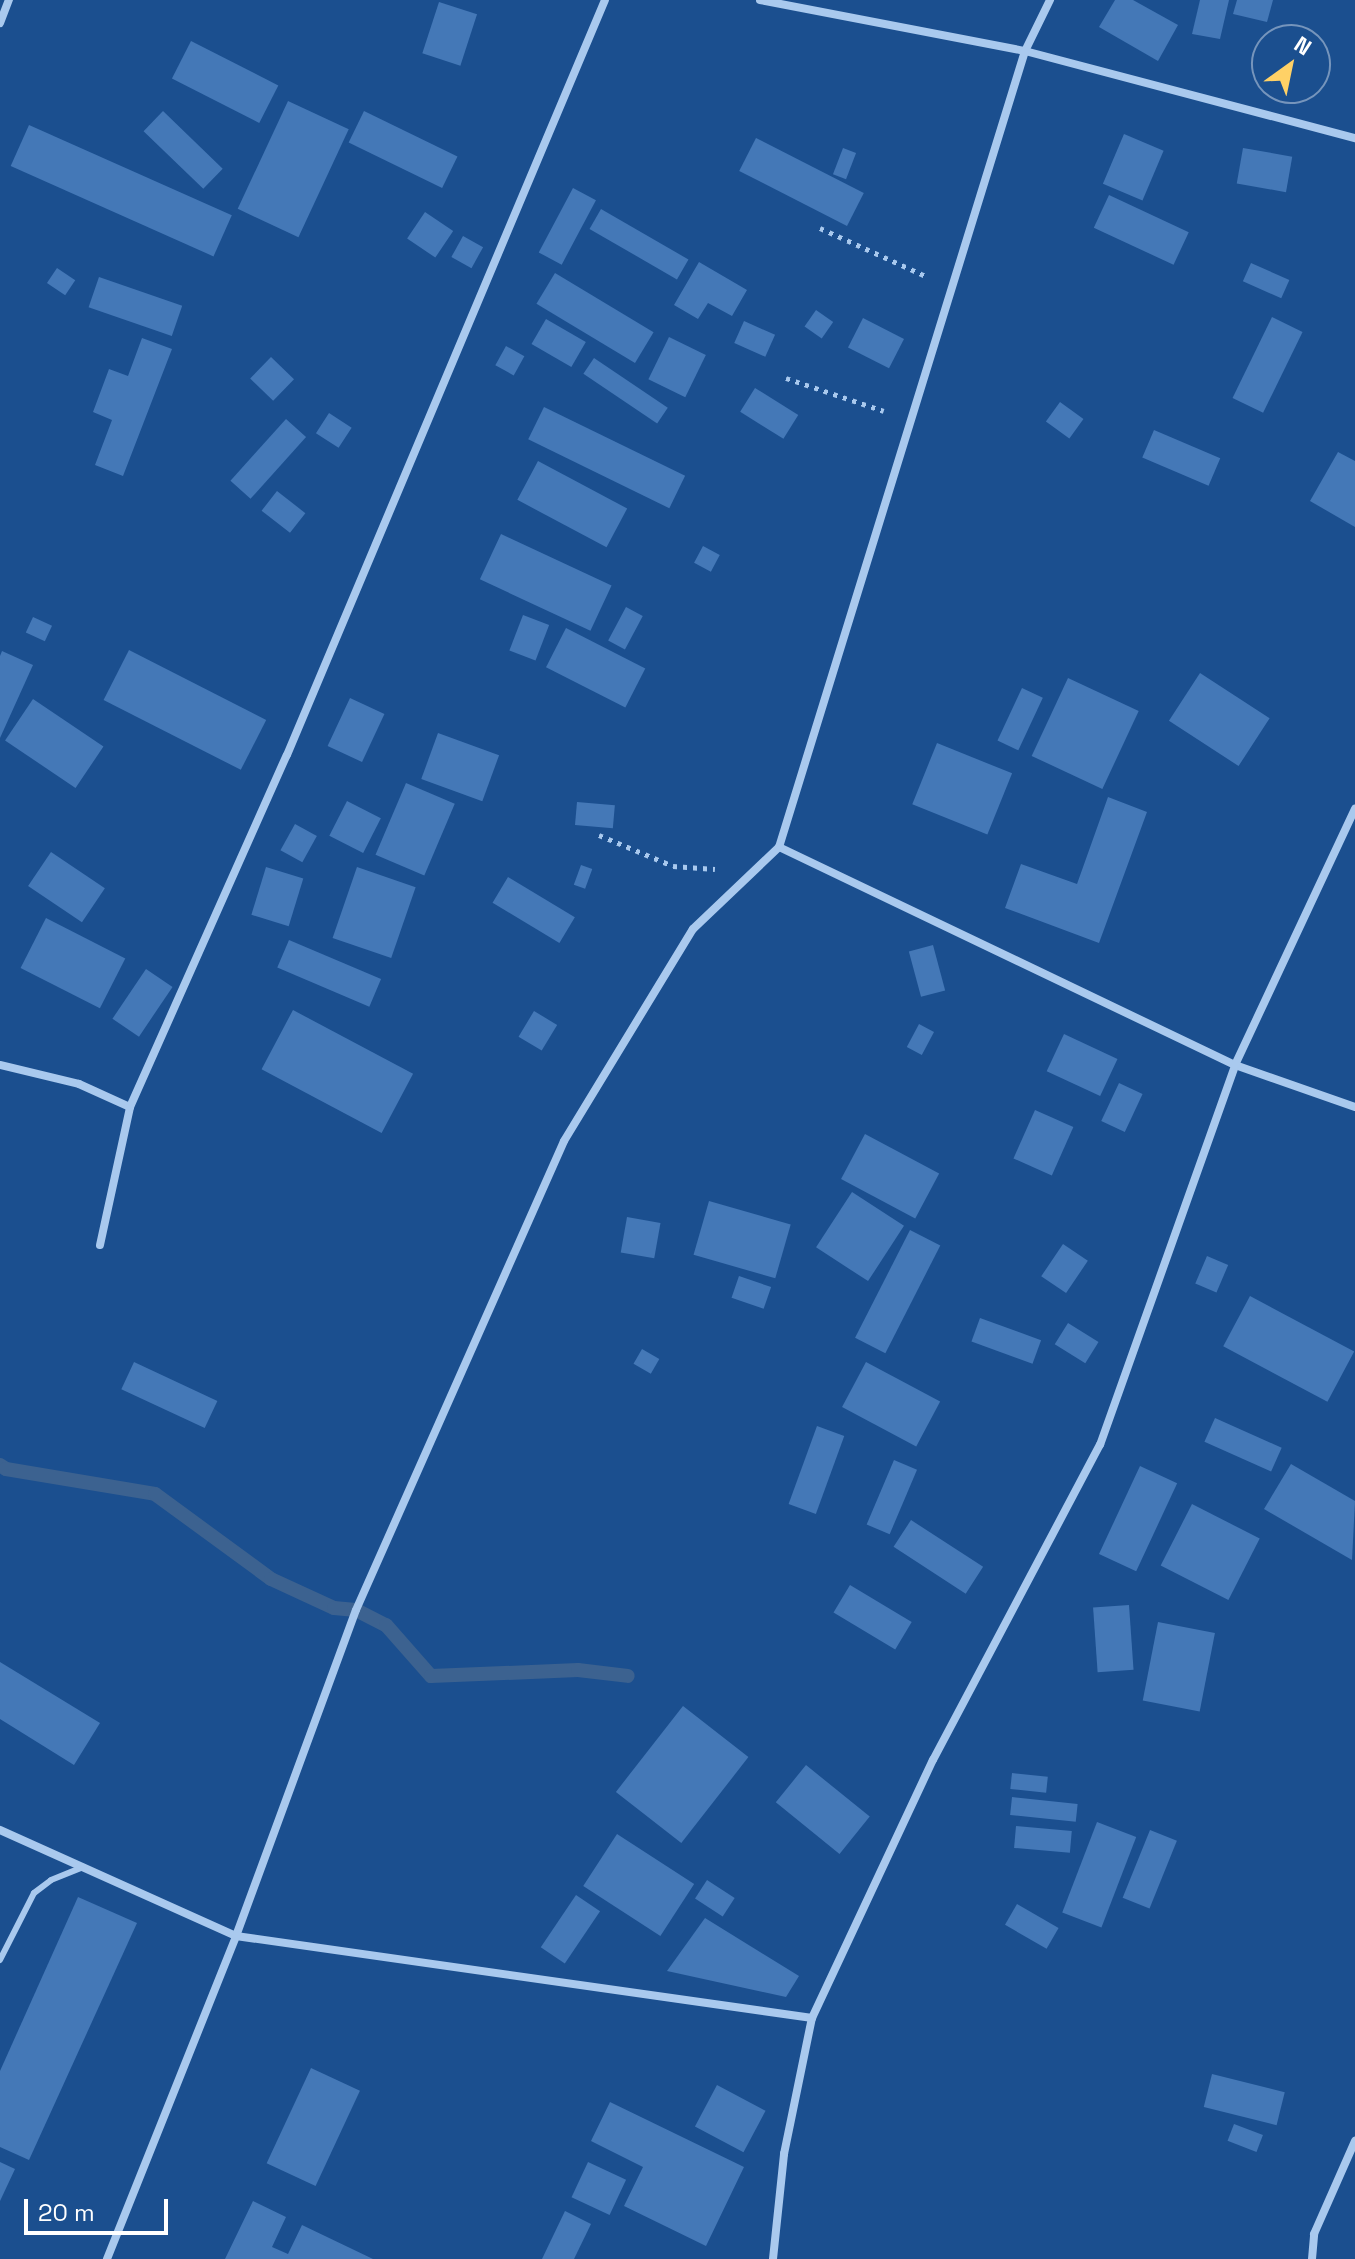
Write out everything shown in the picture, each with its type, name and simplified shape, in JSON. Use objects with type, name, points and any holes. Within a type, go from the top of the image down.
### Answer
[{"type":"street","points":[[0,23],[9,0]]},
{"type":"street","points":[[100,1245],[130,1107],[293,740],[605,0]]},
{"type":"street","points":[[760,0],[1025,51],[1355,138]]},
{"type":"street","points":[[107,2259],[236,1936],[369,1578],[564,1141],[693,929],[779,847],[1025,51],[1050,0]]},
{"type":"street","points":[[773,2259],[784,2154],[812,2018],[933,1760],[1100,1445],[1235,1065],[1355,809]]},
{"type":"street","points":[[779,847],[1235,1065],[1355,1107]]},
{"type":"street","points":[[0,1065],[79,1084],[130,1107]]},
{"type":"street","points":[[0,1830],[236,1936],[812,2018]]},
{"type":"street","points":[[1312,2259],[1314,2234],[1355,2141]]},
{"type":"lane","points":[[0,1960],[34,1893],[51,1880],[83,1867]]},
{"type":"path","points":[[820,228],[953,288]]},
{"type":"path","points":[[786,378],[911,420]]},
{"type":"path","points":[[599,835],[673,866],[752,872]]},
{"type":"building","points":[[1115,0],[1133,0],[1178,25],[1158,61],[1099,27]]},
{"type":"building","points":[[1200,0],[1229,0],[1220,39],[1192,34]]},
{"type":"building","points":[[1237,0],[1273,0],[1267,22],[1233,14]]},
{"type":"building","points":[[439,2],[477,14],[460,66],[422,53]]},
{"type":"building","points":[[191,41],[278,85],[259,123],[172,78]]},
{"type":"building","points":[[288,101],[349,129],[298,237],[238,209]]},
{"type":"building","points":[[163,111],[223,169],[203,189],[144,131]]},
{"type":"building","points":[[364,111],[457,157],[442,188],[349,142]]},
{"type":"building","points":[[29,125],[232,215],[214,256],[11,166]]},
{"type":"building","points":[[1124,134],[1164,151],[1142,201],[1103,184]]},
{"type":"building","points":[[756,138],[864,193],[847,226],[739,171]]},
{"type":"building","points":[[843,148],[856,153],[846,179],[833,174]]},
{"type":"building","points":[[1243,148],[1292,157],[1286,192],[1237,183]]},
{"type":"building","points":[[573,188],[596,200],[562,265],[539,252]]},
{"type":"building","points":[[1109,195],[1189,232],[1174,265],[1094,228]]},
{"type":"building","points":[[601,209],[688,260],[677,279],[590,229]]},
{"type":"building","points":[[425,212],[453,231],[435,258],[407,239]]},
{"type":"building","points":[[463,236],[483,247],[471,268],[451,257]]},
{"type":"building","points":[[699,262],[747,290],[732,316],[708,303],[698,319],[674,305]]},
{"type":"building","points":[[1251,263],[1289,280],[1281,298],[1243,281]]},
{"type":"building","points":[[57,268],[75,280],[65,295],[47,283]]},
{"type":"building","points":[[555,273],[654,332],[635,363],[536,304]]},
{"type":"building","points":[[99,277],[182,306],[172,336],[89,307]]},
{"type":"building","points":[[816,310],[833,322],[822,338],[805,326]]},
{"type":"building","points":[[1272,317],[1303,332],[1263,413],[1233,398]]},
{"type":"building","points":[[863,318],[904,339],[889,368],[848,347]]},
{"type":"building","points":[[546,319],[586,342],[571,367],[532,344]]},
{"type":"building","points":[[744,321],[775,335],[765,357],[734,343]]},
{"type":"building","points":[[669,337],[706,355],[685,397],[648,379]]},
{"type":"building","points":[[142,338],[172,349],[123,476],[95,465],[112,420],[93,412],[109,369],[128,376]]},
{"type":"building","points":[[506,346],[524,356],[514,375],[495,365]]},
{"type":"building","points":[[271,357],[294,379],[273,401],[250,379]]},
{"type":"building","points":[[594,358],[668,408],[657,424],[583,374]]},
{"type":"building","points":[[755,388],[798,415],[783,439],[740,412]]},
{"type":"building","points":[[1060,402],[1083,419],[1069,438],[1046,421]]},
{"type":"building","points":[[544,407],[685,476],[669,508],[528,439]]},
{"type":"building","points":[[329,413],[352,428],[339,448],[316,433]]},
{"type":"building","points":[[286,419],[306,437],[251,499],[230,481]]},
{"type":"building","points":[[1154,430],[1220,458],[1209,486],[1142,458]]},
{"type":"building","points":[[1338,452],[1355,461],[1355,527],[1310,501]]},
{"type":"building","points":[[538,461],[627,508],[607,547],[517,500]]},
{"type":"building","points":[[277,491],[305,513],[290,533],[262,511]]},
{"type":"building","points":[[501,534],[612,586],[590,631],[480,579]]},
{"type":"building","points":[[703,546],[720,555],[711,572],[694,563]]},
{"type":"building","points":[[626,607],[643,616],[625,649],[608,641]]},
{"type":"building","points":[[523,615],[549,625],[536,661],[509,650]]},
{"type":"building","points":[[33,617],[52,626],[45,641],[26,632]]},
{"type":"building","points":[[566,628],[645,668],[625,708],[546,667]]},
{"type":"building","points":[[129,650],[266,720],[241,770],[104,700]]},
{"type":"building","points":[[2,651],[33,665],[0,738],[0,656]]},
{"type":"building","points":[[1200,673],[1270,718],[1239,766],[1169,721]]},
{"type":"building","points":[[1068,678],[1139,711],[1102,789],[1032,756]]},
{"type":"building","points":[[1022,688],[1043,698],[1018,750],[997,741]]},
{"type":"building","points":[[350,698],[384,714],[362,762],[328,746]]},
{"type":"building","points":[[33,699],[103,747],[76,788],[5,740]]},
{"type":"building","points":[[438,733],[499,755],[482,801],[421,779]]},
{"type":"building","points":[[937,743],[1012,773],[987,835],[912,804]]},
{"type":"building","points":[[406,783],[455,804],[424,876],[376,855]]},
{"type":"building","points":[[1108,797],[1147,812],[1099,943],[1005,908],[1021,864],[1077,884]]},
{"type":"building","points":[[347,801],[381,818],[363,853],[329,836]]},
{"type":"building","points":[[577,802],[615,805],[613,828],[575,825]]},
{"type":"building","points":[[295,824],[317,836],[302,862],[280,850]]},
{"type":"building","points":[[51,852],[105,888],[82,922],[28,886]]},
{"type":"building","points":[[581,865],[592,869],[585,889],[574,885]]},
{"type":"building","points":[[266,867],[303,878],[289,926],[251,915]]},
{"type":"building","points":[[357,867],[416,887],[391,958],[333,938]]},
{"type":"building","points":[[508,877],[575,917],[559,943],[493,903]]},
{"type":"building","points":[[46,918],[125,958],[100,1008],[21,968]]},
{"type":"building","points":[[289,940],[381,979],[369,1007],[277,968]]},
{"type":"building","points":[[933,945],[945,990],[921,997],[909,951]]},
{"type":"building","points":[[146,969],[173,987],[139,1037],[112,1019]]},
{"type":"building","points":[[293,1010],[413,1074],[382,1133],[262,1069]]},
{"type":"building","points":[[534,1011],[557,1025],[542,1051],[519,1037]]},
{"type":"building","points":[[919,1024],[934,1032],[922,1055],[907,1047]]},
{"type":"building","points":[[1064,1034],[1117,1059],[1100,1096],[1047,1071]]},
{"type":"building","points":[[1119,1083],[1143,1094],[1125,1132],[1101,1121]]},
{"type":"building","points":[[1035,1110],[1073,1127],[1052,1176],[1013,1158]]},
{"type":"building","points":[[865,1134],[939,1173],[915,1218],[841,1179]]},
{"type":"building","points":[[852,1192],[904,1226],[868,1281],[816,1247]]},
{"type":"building","points":[[709,1201],[791,1224],[775,1278],[694,1255]]},
{"type":"building","points":[[627,1217],[660,1223],[654,1258],[621,1252]]},
{"type":"building","points":[[910,1230],[940,1245],[885,1353],[855,1338]]},
{"type":"building","points":[[1063,1244],[1088,1261],[1066,1293],[1041,1276]]},
{"type":"building","points":[[1207,1256],[1228,1265],[1216,1293],[1195,1284]]},
{"type":"building","points":[[739,1276],[771,1287],[764,1309],[732,1298]]},
{"type":"building","points":[[1250,1296],[1354,1351],[1327,1402],[1223,1346]]},
{"type":"building","points":[[980,1318],[1041,1340],[1033,1364],[971,1341]]},
{"type":"building","points":[[1068,1323],[1099,1342],[1085,1363],[1055,1344]]},
{"type":"building","points":[[642,1349],[659,1359],[651,1374],[634,1364]]},
{"type":"building","points":[[134,1362],[217,1401],[205,1428],[121,1389]]},
{"type":"building","points":[[866,1362],[940,1401],[916,1446],[842,1407]]},
{"type":"building","points":[[1215,1418],[1282,1448],[1271,1471],[1204,1442]]},
{"type":"building","points":[[817,1426],[844,1436],[816,1514],[789,1504]]},
{"type":"building","points":[[894,1460],[917,1470],[890,1534],[867,1524]]},
{"type":"building","points":[[1291,1464],[1355,1501],[1352,1560],[1264,1509]]},
{"type":"building","points":[[1140,1466],[1177,1483],[1136,1571],[1099,1554]]},
{"type":"building","points":[[1192,1504],[1260,1539],[1228,1600],[1161,1565]]},
{"type":"building","points":[[911,1520],[983,1567],[966,1594],[894,1547]]},
{"type":"building","points":[[850,1585],[912,1622],[895,1650],[834,1612]]},
{"type":"building","points":[[1129,1605],[1134,1670],[1098,1672],[1093,1608]]},
{"type":"building","points":[[1158,1622],[1215,1633],[1200,1712],[1143,1701]]},
{"type":"building","points":[[0,1662],[100,1723],[74,1765],[0,1719]]},
{"type":"building","points":[[683,1706],[748,1757],[681,1843],[616,1792]]},
{"type":"building","points":[[806,1765],[870,1817],[840,1854],[776,1802]]},
{"type":"building","points":[[1012,1773],[1048,1777],[1046,1793],[1010,1789]]},
{"type":"building","points":[[1012,1797],[1078,1804],[1076,1822],[1010,1815]]},
{"type":"building","points":[[1097,1822],[1136,1837],[1101,1928],[1062,1913]]},
{"type":"building","points":[[1016,1826],[1072,1831],[1070,1853],[1014,1848]]},
{"type":"building","points":[[1150,1830],[1177,1841],[1150,1909],[1123,1898]]},
{"type":"building","points":[[617,1834],[694,1884],[660,1936],[583,1886]]},
{"type":"building","points":[[707,1880],[735,1898],[723,1916],[695,1898]]},
{"type":"building","points":[[576,1895],[600,1911],[565,1963],[541,1947]]},
{"type":"building","points":[[78,1897],[137,1923],[29,2160],[0,2147],[0,2071]]},
{"type":"building","points":[[1017,1904],[1059,1928],[1047,1949],[1005,1925]]},
{"type":"building","points":[[705,1918],[799,1976],[786,1997],[667,1971]]},
{"type":"building","points":[[311,2068],[360,2091],[316,2186],[267,2163]]},
{"type":"building","points":[[1212,2074],[1285,2092],[1277,2125],[1204,2107]]},
{"type":"building","points":[[717,2085],[766,2111],[743,2152],[695,2126]]},
{"type":"building","points":[[610,2102],[744,2167],[706,2246],[624,2206],[643,2167],[591,2141]]},
{"type":"building","points":[[1234,2124],[1263,2135],[1256,2152],[1228,2141]]},
{"type":"building","points":[[0,2162],[15,2169],[0,2201]]},
{"type":"building","points":[[588,2162],[626,2180],[610,2215],[572,2197]]},
{"type":"building","points":[[253,2201],[286,2217],[272,2247],[288,2254],[302,2225],[373,2259],[225,2259]]},
{"type":"building","points":[[565,2211],[591,2224],[574,2259],[542,2259]]},
{"type":"waterway","points":[[0,1465],[6,1469],[155,1494],[271,1579],[334,1608],[356,1610],[386,1625],[431,1676],[578,1670],[628,1676]]}]
